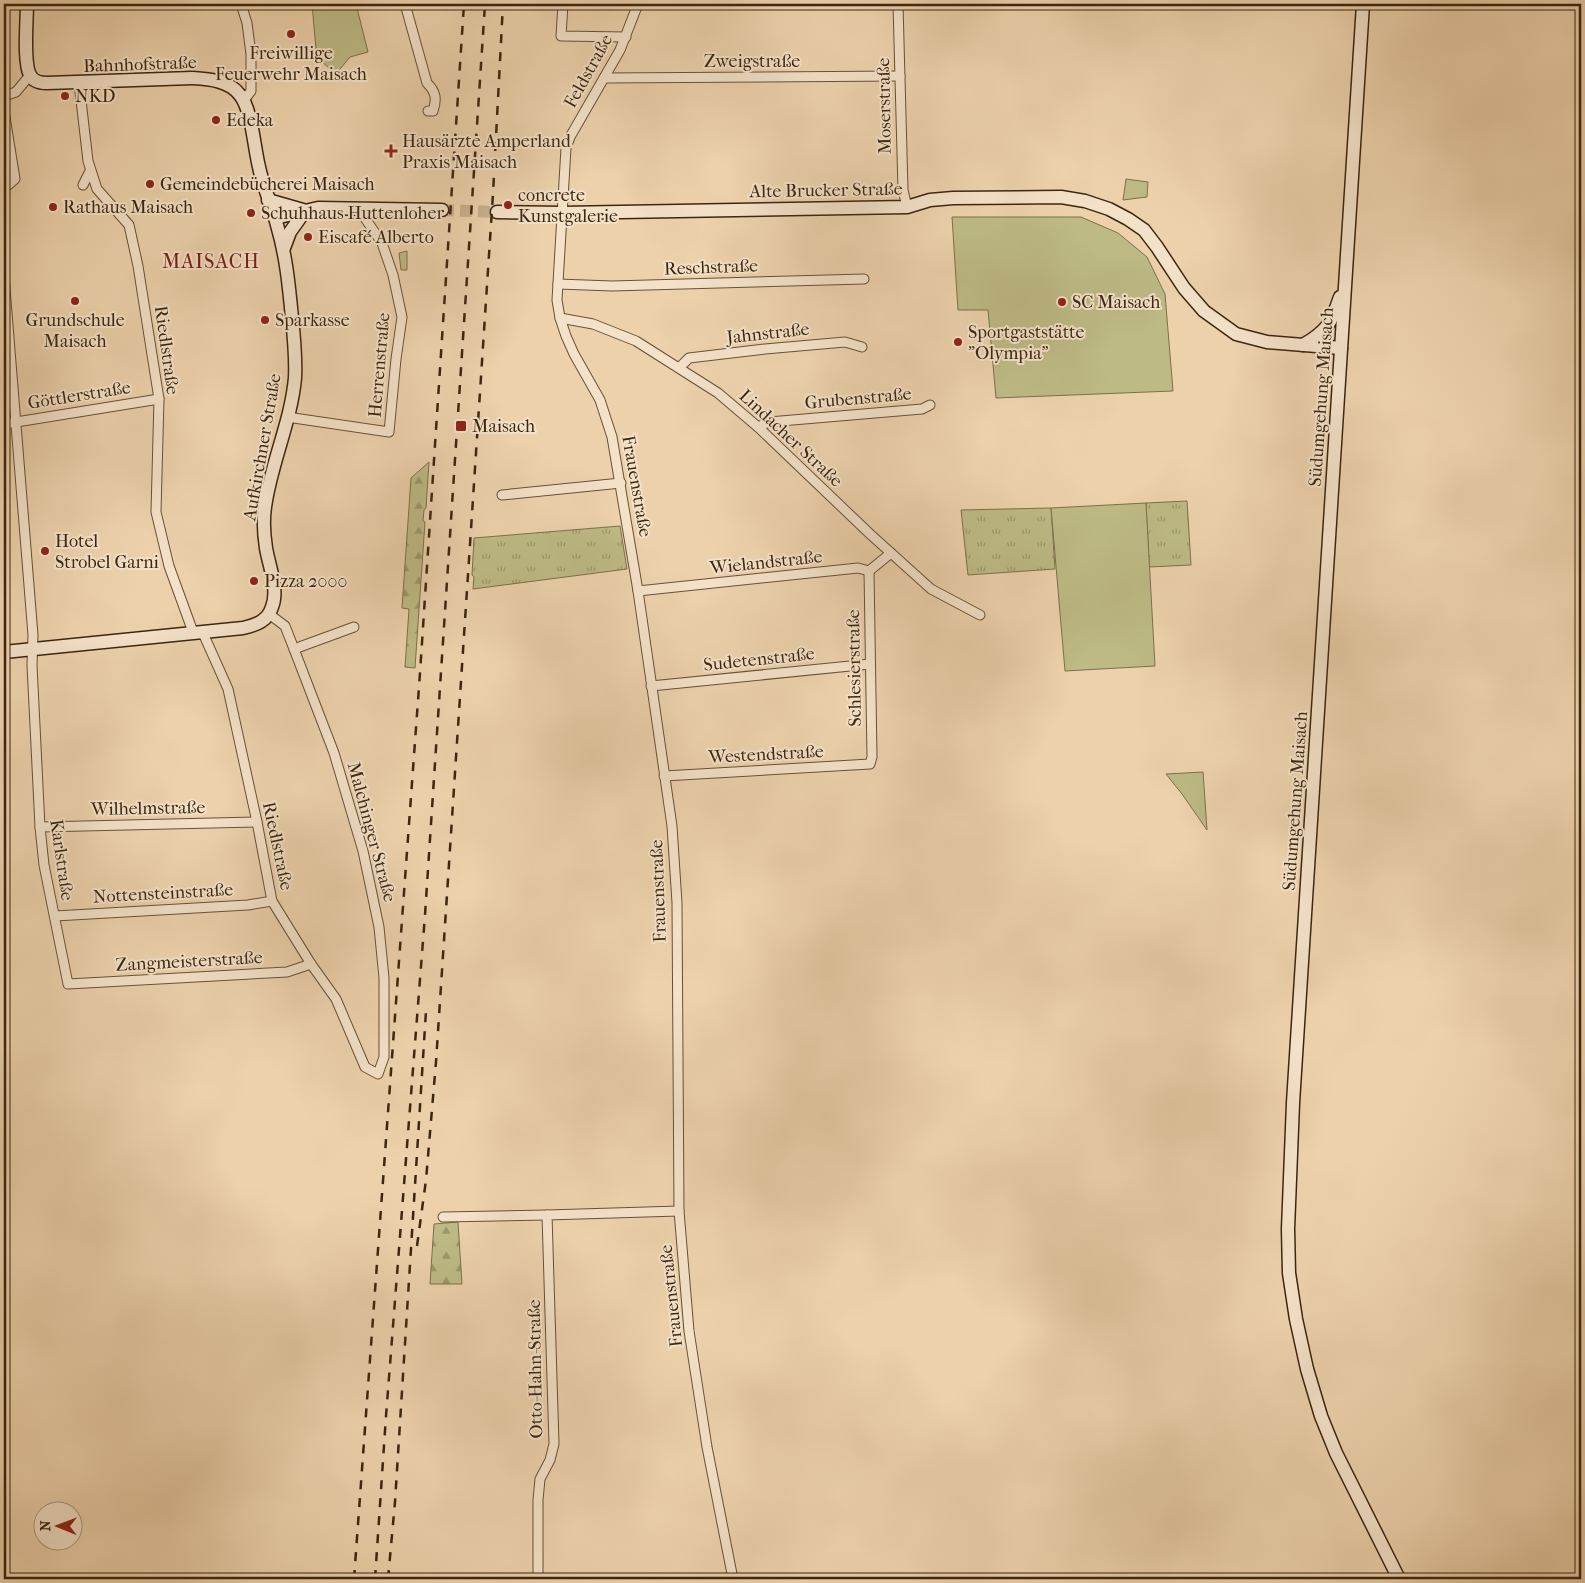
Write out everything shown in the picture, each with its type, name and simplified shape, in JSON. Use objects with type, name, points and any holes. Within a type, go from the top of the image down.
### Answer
[{"type":"street","points":[[4,96],[16,92],[30,75],[27,62],[27,4]]},
{"type":"street","points":[[240,4],[250,38],[252,67],[251,91],[244,100],[248,109],[261,177],[276,221],[301,215],[318,208],[442,210]]},
{"type":"street","points":[[405,4],[427,83],[434,89],[437,101],[433,111],[428,111]]},
{"type":"street","points":[[563,4],[561,36],[626,36]]},
{"type":"street","name":"Feldstraße","points":[[563,213],[566,148],[570,137],[626,36],[638,4]]},
{"type":"street","name":"Moserstraße","points":[[898,4],[903,190],[907,207]]},
{"type":"street","name":"Südumgehung Maisach","points":[[1363,4],[1293,1103],[1288,1273],[1306,1369],[1321,1416],[1336,1453],[1387,1551],[1399,1579]]},
{"type":"street","name":"Bahnhofstraße","points":[[30,75],[42,83],[210,79],[225,84],[239,92],[244,100]]},
{"type":"street","name":"Zweigstraße","points":[[604,78],[900,76]]},
{"type":"street","name":"Riedlstraße","points":[[80,83],[90,171],[97,189],[129,224],[138,266],[158,399],[156,512],[169,566],[198,632],[228,689],[272,901],[311,964],[336,999],[365,1068],[378,1074]]},
{"type":"street","points":[[4,111],[15,179],[8,184]]},
{"type":"street","points":[[83,185],[90,171]]},
{"type":"street","name":"Alte Brucker Straße","points":[[498,212],[563,213],[907,207],[930,200],[953,198],[1061,197],[1085,201],[1109,209],[1144,230],[1198,305],[1212,318],[1236,334],[1267,342],[1341,348]]},
{"type":"street","points":[[268,200],[301,215]]},
{"type":"street","name":"Herrenstraße","points":[[287,417],[389,432],[402,317],[393,275],[382,243],[358,208]]},
{"type":"street","name":"Frauenstraße","points":[[563,213],[557,300],[560,318],[574,354],[600,400],[610,429],[621,483],[672,826],[677,903],[679,1212],[689,1331],[707,1447],[733,1579]]},
{"type":"street","points":[[284,248],[290,232],[301,215]]},
{"type":"street","name":"Aufkirchner Straße","points":[[269,614],[273,606],[275,594],[266,546],[265,507],[295,378],[295,348],[284,248],[276,221]]},
{"type":"street","name":"Karlstraße","points":[[4,276],[33,635],[40,827],[44,865],[68,984]]},
{"type":"street","name":"Reschstraße","points":[[558,284],[612,286],[864,278]]},
{"type":"street","points":[[1303,345],[1328,327],[1346,279]]},
{"type":"street","name":"Lindacher Straße","points":[[560,318],[593,324],[636,341],[718,393],[758,427],[931,590],[980,615]]},
{"type":"street","name":"Jahnstraße","points":[[680,368],[689,358],[765,349],[846,342],[862,347]]},
{"type":"street","name":"Göttlerstraße","points":[[4,424],[158,399]]},
{"type":"street","name":"Grubenstraße","points":[[758,427],[769,422],[922,409],[930,405]]},
{"type":"street","points":[[502,495],[621,483]]},
{"type":"street","points":[[869,571],[891,553]]},
{"type":"street","name":"Wielandstraße","points":[[638,592],[858,568],[869,571]]},
{"type":"street","name":"Schlesierstraße","points":[[869,571],[872,757],[870,764]]},
{"type":"street","points":[[4,652],[254,626],[262,622],[269,614]]},
{"type":"street","name":"Malchinger Straße","points":[[269,614],[285,626],[336,759],[363,851],[379,927],[384,978],[384,1057],[378,1074]]},
{"type":"street","points":[[294,649],[354,627]]},
{"type":"street","name":"Sudetenstraße","points":[[651,686],[870,664]]},
{"type":"street","name":"Westendstraße","points":[[664,776],[870,764]]},
{"type":"street","name":"Wilhelmstraße","points":[[40,827],[257,822]]},
{"type":"street","name":"Nottensteinstraße","points":[[55,916],[248,905],[272,901]]},
{"type":"street","name":"Zangmeisterstraße","points":[[68,984],[287,972],[311,964]]},
{"type":"street","points":[[443,1217],[679,1212]]},
{"type":"street","name":"Otto-Hahn-Straße","points":[[538,1579],[538,1500],[540,1479],[550,1460],[554,1444],[547,1215]]},
{"type":"green space","points":[[312,4],[356,4],[368,52],[350,57],[336,74],[321,61],[316,49]]},
{"type":"green space","points":[[1126,179],[1148,182],[1147,197],[1123,200]]},
{"type":"green space","name":"SC Maisach","points":[[952,217],[1081,217],[1118,233],[1147,257],[1165,294],[1173,391],[996,398],[988,310],[958,310]]},
{"type":"green space","points":[[407,251],[407,270],[401,270],[399,253]]},
{"type":"green space","points":[[429,462],[426,508],[423,521],[425,522],[415,668],[405,667],[409,609],[402,608],[411,478]]},
{"type":"green space","points":[[1187,501],[1191,565],[1149,567],[1146,503]]},
{"type":"green space","points":[[1146,503],[1155,666],[1065,671],[1051,508]]},
{"type":"green space","points":[[1051,508],[1055,569],[968,575],[961,510]]},
{"type":"green space","points":[[620,526],[627,569],[473,589],[474,538]]},
{"type":"green space","points":[[1203,772],[1207,830],[1166,774]]},
{"type":"green space","points":[[458,1222],[462,1284],[430,1284],[434,1224]]},
{"type":"tunnel","points":[[442,210],[497,212]]},
{"type":"railway","points":[[354,1579],[420,673],[464,4]]},
{"type":"railway","points":[[375,1579],[425,915],[485,4]]},
{"type":"railway","points":[[417,1246],[426,1180],[436,1062],[493,194],[503,4]]},
{"type":"railway","points":[[388,1579],[395,1502],[426,1011]]},
{"type":"place","name":"Freiwillige Feuerwehr Maisach","points":[[291,34]]},
{"type":"place","name":"NKD","points":[[65,96]]},
{"type":"place","name":"Edeka","points":[[216,120]]},
{"type":"place","name":"Hausärzte Amperland Praxis Maisach","points":[[391,151]]},
{"type":"place","name":"Gemeindebücherei Maisach","points":[[150,184]]},
{"type":"place","name":"concrete Kunstgalerie","points":[[508,205]]},
{"type":"place","name":"Rathaus Maisach","points":[[53,207]]},
{"type":"place","name":"Schuhhaus Huttenloher","points":[[251,213]]},
{"type":"place","name":"Eiscafé Alberto","points":[[308,237]]},
{"type":"place","name":"Grundschule Maisach","points":[[75,301]]},
{"type":"place","name":"SC Maisach","points":[[1062,302]]},
{"type":"place","name":"Sparkasse","points":[[265,320]]},
{"type":"place","name":"Sportgaststätte \"Olympia\"","points":[[958,342]]},
{"type":"place","name":"Maisach","points":[[461,426]]},
{"type":"place","name":"Hotel Strobel Garni","points":[[45,551]]},
{"type":"place","name":"Pizza 2000","points":[[254,581]]},
{"type":"district","name":"MAISACH","points":[[211,261]]}]
